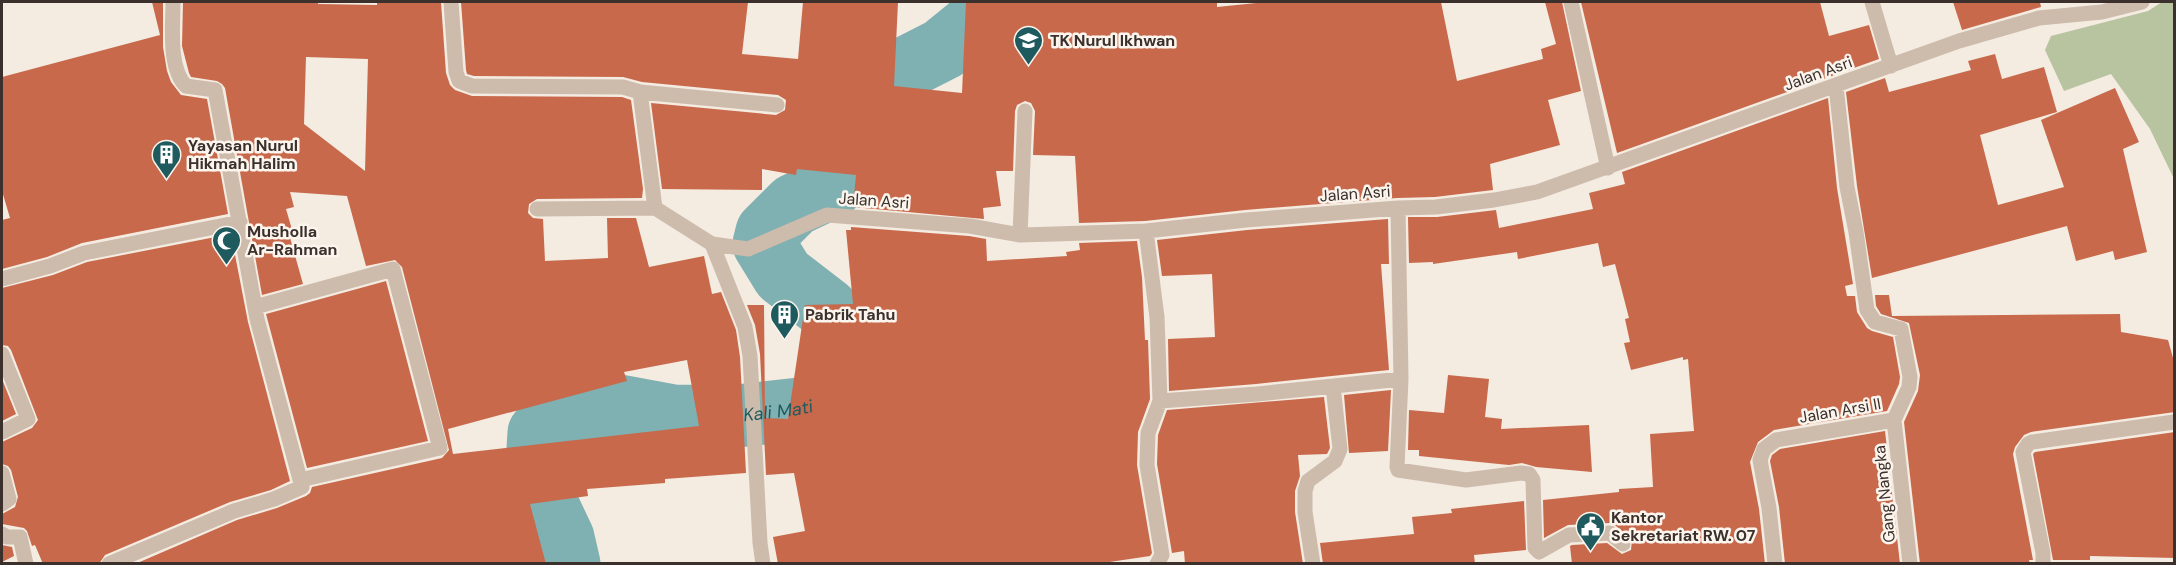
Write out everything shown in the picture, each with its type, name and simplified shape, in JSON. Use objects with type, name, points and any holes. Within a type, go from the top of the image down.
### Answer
[{"type":"street","points":[[109,564],[234,511],[274,499],[302,487],[277,399],[255,307],[215,90],[186,86],[181,81],[176,69],[172,2]]},
{"type":"street","points":[[451,2],[456,72],[459,81],[472,86],[623,87],[640,92],[777,105]]},
{"type":"street","points":[[1571,2],[1608,168]]},
{"type":"street","points":[[1872,2],[1891,66]]},
{"type":"street","name":"Jalan Asri","points":[[655,208],[712,244],[748,249],[827,215],[970,226],[1020,235],[1146,231],[1246,220],[1436,207],[1537,192],[1959,41],[2039,18],[2102,12],[2142,2]]},
{"type":"street","name":"Jalan Arsi II","points":[[1775,564],[1769,508],[1760,460],[1764,449],[1776,440],[1894,420],[1909,387],[1910,377],[1900,329],[1875,322],[1867,310],[1847,187],[1836,86]]},
{"type":"street","points":[[537,209],[655,208],[640,92]]},
{"type":"street","points":[[1020,235],[1025,111]]},
{"type":"street","points":[[1398,208],[1401,379],[1398,470],[1466,480],[1521,472],[1529,474],[1533,480],[1535,548],[1539,552],[1569,536],[1610,532],[1623,543]]},
{"type":"street","points":[[2,279],[50,266],[84,253],[240,222]]},
{"type":"street","points":[[1146,231],[1157,317],[1160,401],[1148,433],[1147,447],[1147,465],[1162,555],[1157,564]]},
{"type":"street","points":[[712,244],[745,327],[750,356],[763,564]]},
{"type":"street","points":[[255,307],[393,269],[440,448],[300,480]]},
{"type":"street","points":[[2,354],[28,419],[2,432]]},
{"type":"street","points":[[1160,401],[1257,394],[1401,379]]},
{"type":"street","points":[[1313,564],[1305,512],[1305,491],[1308,482],[1335,462],[1341,446],[1333,386]]},
{"type":"street","name":"Gang Nangka","points":[[1894,420],[1910,564]]},
{"type":"street","points":[[2043,564],[2043,553],[2023,452],[2028,444],[2111,429],[2175,422]]},
{"type":"street","points":[[2,473],[9,499],[2,504]]},
{"type":"street","points":[[2,534],[7,537],[20,537],[26,564]]},
{"type":"green space","points":[[2162,2],[2174,2],[2174,179],[2150,129],[2111,74],[2064,91],[2045,50],[2051,36],[2148,11]]},
{"type":"building","points":[[152,2],[163,2],[163,47],[171,82],[181,95],[207,99],[228,214],[82,243],[47,257],[2,269],[2,220],[10,218],[2,191],[2,77],[160,35]]},
{"type":"building","points":[[183,2],[318,2],[318,4],[377,5],[377,2],[441,2],[446,73],[450,85],[455,90],[472,96],[622,97],[631,100],[643,189],[642,198],[537,199],[529,204],[528,213],[533,218],[543,219],[545,261],[608,258],[607,218],[636,218],[649,267],[704,256],[712,294],[721,292],[736,330],[740,357],[746,473],[665,479],[665,483],[587,489],[588,496],[530,504],[546,564],[135,564],[237,520],[277,508],[306,496],[312,487],[442,458],[449,450],[402,267],[395,260],[366,266],[347,196],[290,192],[294,207],[286,209],[293,233],[289,234],[303,284],[262,295],[225,88],[217,81],[191,77],[182,46]],"holes":[[[306,57],[368,59],[365,171],[304,124]],[[687,360],[699,426],[453,454],[448,429],[627,381],[624,372]]]},
{"type":"building","points":[[461,2],[748,2],[742,54],[798,59],[803,2],[898,2],[894,86],[962,93],[966,2],[1217,2],[1217,7],[1266,2],[1441,2],[1457,81],[1543,59],[1541,49],[1556,44],[1545,2],[1562,2],[1581,91],[1548,100],[1560,145],[1490,164],[1493,190],[1435,197],[1245,210],[1145,221],[1079,223],[1075,156],[1033,155],[1035,111],[1031,103],[1025,101],[1017,105],[1015,111],[1013,171],[996,171],[1001,206],[983,208],[984,219],[853,207],[856,175],[797,169],[796,175],[762,169],[762,190],[662,189],[651,103],[776,115],[785,110],[786,100],[778,95],[642,82],[623,77],[474,76],[467,74]]},
{"type":"building","points":[[1581,2],[1820,2],[1829,36],[1869,25],[1879,59],[1617,153]]},
{"type":"building","points":[[1953,2],[2040,2],[2041,7],[1962,30]]},
{"type":"building","points":[[1995,54],[2002,79],[2044,67],[2057,112],[1980,135],[1998,205],[2064,187],[2041,120],[2115,88],[2139,142],[2123,149],[2147,252],[2115,260],[2113,251],[2076,261],[2067,226],[1872,278],[1857,186],[1846,92],[1885,78],[1889,92],[1971,70],[1968,61]]},
{"type":"building","points":[[1828,98],[1837,188],[1853,284],[1845,286],[1847,296],[1855,296],[1857,312],[1867,328],[1893,337],[1900,377],[1887,411],[1774,430],[1758,442],[1750,462],[1759,509],[1765,564],[1572,564],[1570,546],[1572,545],[1607,543],[1622,554],[1631,550],[1632,540],[1610,523],[1568,525],[1544,538],[1543,500],[1619,492],[1619,489],[1653,487],[1650,434],[1694,431],[1688,359],[1683,360],[1683,357],[1631,370],[1624,343],[1630,342],[1625,319],[1629,318],[1615,264],[1603,267],[1598,243],[1518,259],[1517,252],[1433,264],[1433,262],[1409,263],[1408,217],[1437,217],[1496,210],[1499,228],[1593,209],[1589,193],[1625,184],[1622,172]]},
{"type":"building","points":[[1388,219],[1389,264],[1381,264],[1389,370],[1169,391],[1168,339],[1215,337],[1212,274],[1162,276],[1157,240],[1247,230]]},
{"type":"building","points":[[851,227],[986,239],[987,261],[1067,256],[1066,252],[1080,250],[1079,243],[1137,241],[1142,277],[1145,340],[1148,340],[1150,399],[1138,432],[1137,465],[1152,553],[1150,556],[1096,564],[778,564],[773,537],[805,531],[794,473],[766,475],[760,354],[755,325],[747,305],[764,305],[765,418],[788,419],[805,305],[853,304],[846,230],[851,230]]},
{"type":"building","points":[[231,234],[248,322],[290,481],[271,490],[230,502],[105,555],[99,564],[43,564],[24,528],[2,524],[2,514],[15,507],[18,497],[11,470],[2,464],[2,442],[32,428],[38,420],[11,350],[8,346],[2,345],[2,288],[53,275],[87,262]]},
{"type":"building","points":[[386,281],[428,441],[307,468],[266,314]]},
{"type":"building","points":[[1875,295],[1889,295],[1892,316],[2120,314],[2121,332],[2168,340],[2175,365],[2175,412],[2031,432],[2024,435],[2013,454],[2033,560],[2029,560],[2030,564],[1920,564],[1904,422],[1918,391],[1920,375],[1909,323],[1881,314],[1876,306]]},
{"type":"building","points":[[1448,375],[1489,379],[1485,417],[1502,419],[1501,429],[1589,425],[1592,472],[1536,467],[1522,463],[1509,465],[1419,456],[1419,450],[1408,450],[1409,410],[1444,413]]},
{"type":"building","points":[[2,379],[16,414],[2,421]]},
{"type":"building","points":[[1391,390],[1388,451],[1349,453],[1344,395]]},
{"type":"building","points":[[1324,397],[1330,448],[1327,454],[1298,455],[1300,476],[1295,491],[1295,512],[1303,564],[1185,564],[1184,551],[1172,553],[1157,464],[1158,435],[1167,410]]},
{"type":"building","points":[[1885,431],[1900,564],[1785,564],[1779,507],[1770,461],[1772,455],[1780,449]]},
{"type":"building","points":[[2175,432],[2175,558],[2090,556],[2090,560],[2053,560],[2033,454]]},
{"type":"building","points":[[1524,501],[1526,550],[1474,555],[1475,564],[1323,564],[1320,543],[1414,534],[1412,517],[1452,513],[1451,509]]},
{"type":"building","points":[[2,545],[12,547],[14,556],[2,562]]},
{"type":"waterway","name":"Kali Mati","points":[[569,564],[563,538],[536,481],[539,433],[556,413],[582,408],[619,406],[673,416],[729,417],[799,409],[829,402],[854,365],[853,337],[827,309],[783,275],[764,244],[767,232],[794,205],[832,187],[850,166],[855,131],[869,90],[890,76],[943,49],[976,22],[986,2]]},
{"type":"place","name":"TK Nurul Ikhwan","points":[[1029,66]]},
{"type":"place","name":"Yayasan Nurul Hikmah Halim","points":[[167,180]]},
{"type":"place","name":"Musholla Ar-Rahman","points":[[226,266]]},
{"type":"place","name":"Pabrik Tahu","points":[[784,340]]},
{"type":"place","name":"Kantor Sekretariat RW. 07","points":[[1590,552]]}]
